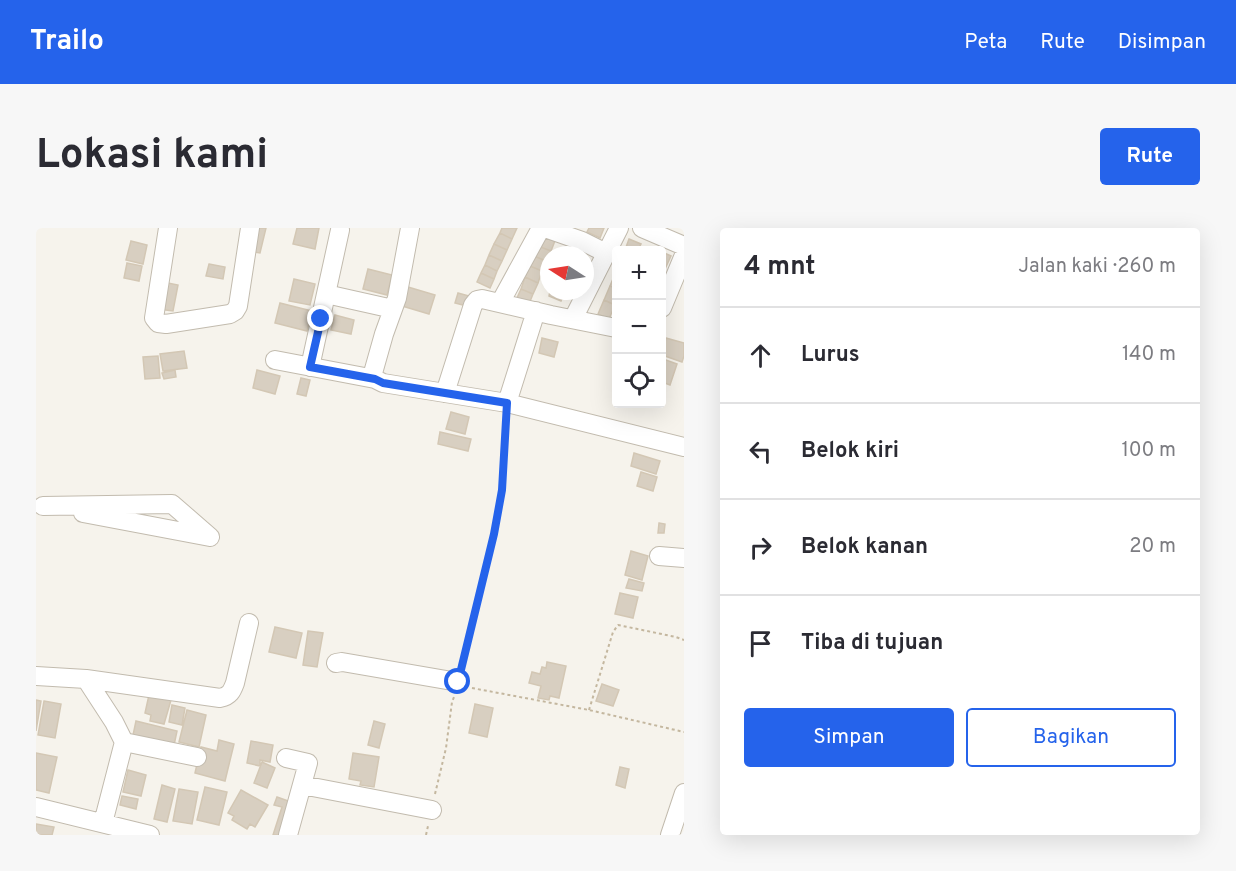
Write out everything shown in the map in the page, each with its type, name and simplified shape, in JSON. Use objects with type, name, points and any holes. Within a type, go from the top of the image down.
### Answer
[{"type":"street","points":[[168,228],[154,318],[166,324],[230,314],[235,311],[238,306],[250,228]]},
{"type":"street","points":[[375,379],[373,373],[397,298],[410,228]]},
{"type":"street","points":[[500,303],[543,228],[582,241],[606,253]]},
{"type":"street","points":[[573,319],[619,228]]},
{"type":"street","points":[[642,228],[684,246]]},
{"type":"street","points":[[310,367],[340,230]]},
{"type":"street","points":[[665,300],[684,255]]},
{"type":"street","points":[[326,294],[393,309]]},
{"type":"street","points":[[445,393],[473,305],[477,300],[482,299],[612,327]]},
{"type":"street","points":[[507,403],[536,311]]},
{"type":"street","points":[[275,360],[375,379],[383,383],[507,403],[684,447]]},
{"type":"street","points":[[172,504],[210,537],[166,528],[40,513],[172,504]]},
{"type":"street","points":[[659,556],[684,558]]},
{"type":"street","points":[[36,676],[86,679],[212,697],[227,697],[236,682],[249,624]]},
{"type":"street","points":[[336,663],[342,662],[457,686]]},
{"type":"street","points":[[86,679],[124,742],[103,824]]},
{"type":"street","points":[[124,742],[197,757]]},
{"type":"street","points":[[286,758],[308,763],[288,835]]},
{"type":"street","points":[[302,785],[432,810]]},
{"type":"street","points":[[670,835],[684,794]]},
{"type":"street","points":[[36,807],[150,835]]},
{"type":"path","points":[[426,835],[446,748],[452,702],[494,534],[502,490],[507,403]]},
{"type":"path","points":[[589,710],[613,632],[618,625],[684,640]]},
{"type":"path","points":[[457,686],[589,710],[684,732]]},
{"type":"building","points":[[254,228],[266,228],[260,253],[249,251]]},
{"type":"building","points":[[297,228],[319,228],[315,249],[293,244]]},
{"type":"building","points":[[502,228],[517,228],[512,239],[500,233]]},
{"type":"building","points":[[589,228],[604,228],[600,238],[587,232]]},
{"type":"building","points":[[544,232],[556,238],[553,246],[538,246]]},
{"type":"building","points":[[500,233],[512,239],[507,250],[494,244]]},
{"type":"building","points":[[629,239],[641,244],[640,246],[626,246]]},
{"type":"building","points":[[572,240],[584,246],[570,246]]},
{"type":"building","points":[[131,241],[147,245],[143,264],[126,260]]},
{"type":"building","points":[[494,244],[507,250],[502,261],[489,255]]},
{"type":"building","points":[[538,246],[540,247],[540,258],[534,256]]},
{"type":"building","points":[[666,254],[671,256],[666,267]]},
{"type":"building","points":[[489,255],[502,261],[497,271],[485,265]]},
{"type":"building","points":[[534,256],[540,258],[540,270],[530,266]]},
{"type":"building","points":[[127,263],[142,266],[139,281],[124,278]]},
{"type":"building","points":[[209,264],[225,267],[223,279],[206,276]]},
{"type":"building","points":[[485,265],[497,271],[494,279],[481,273]]},
{"type":"building","points":[[530,266],[540,270],[538,283],[525,277]]},
{"type":"building","points":[[368,269],[392,275],[387,295],[363,289]]},
{"type":"building","points":[[481,273],[494,279],[490,288],[477,282]]},
{"type":"building","points":[[525,277],[538,283],[533,294],[521,289]]},
{"type":"building","points":[[294,279],[315,284],[310,305],[289,301]]},
{"type":"building","points":[[163,282],[178,285],[173,311],[158,309]]},
{"type":"building","points":[[610,286],[612,287],[612,304],[604,300]]},
{"type":"building","points":[[408,287],[435,295],[429,314],[402,306]]},
{"type":"building","points":[[521,289],[533,294],[529,304],[517,298]]},
{"type":"building","points":[[458,293],[469,296],[467,306],[455,303]]},
{"type":"building","points":[[604,300],[612,304],[609,319],[598,314]]},
{"type":"building","points":[[280,303],[312,311],[307,331],[275,323]]},
{"type":"building","points":[[335,315],[354,320],[351,334],[331,330]]},
{"type":"building","points":[[542,338],[558,342],[554,357],[539,353]]},
{"type":"building","points":[[666,338],[684,343],[682,362],[666,356]]},
{"type":"building","points":[[184,351],[187,368],[163,371],[160,354]]},
{"type":"building","points":[[158,356],[160,378],[145,379],[143,357]]},
{"type":"building","points":[[666,360],[677,364],[670,385],[666,384]]},
{"type":"building","points":[[175,370],[176,377],[164,379],[162,373]]},
{"type":"building","points":[[257,370],[280,376],[275,394],[253,388]]},
{"type":"building","points":[[301,378],[310,380],[306,396],[297,394]]},
{"type":"building","points":[[451,412],[469,417],[465,434],[446,429]]},
{"type":"building","points":[[440,432],[471,439],[468,451],[438,444]]},
{"type":"building","points":[[634,453],[660,461],[656,474],[631,466]]},
{"type":"building","points":[[641,472],[657,477],[653,491],[637,486]]},
{"type":"building","points":[[659,523],[665,524],[664,533],[658,533]]},
{"type":"building","points":[[631,551],[648,556],[642,580],[625,575]]},
{"type":"building","points":[[629,579],[644,583],[642,591],[626,588]]},
{"type":"building","points":[[620,593],[638,597],[633,618],[615,614]]},
{"type":"building","points":[[275,627],[302,633],[296,658],[269,652]]},
{"type":"building","points":[[308,631],[323,633],[317,667],[303,665]]},
{"type":"building","points":[[547,662],[566,666],[559,698],[550,696],[549,700],[538,698],[541,686],[529,683],[532,672],[540,674],[542,667],[546,668]]},
{"type":"building","points":[[602,684],[619,690],[613,706],[596,701]]},
{"type":"building","points":[[149,695],[171,700],[164,724],[150,721],[151,715],[145,713]]},
{"type":"building","points":[[36,700],[41,701],[36,731]]},
{"type":"building","points":[[44,701],[61,704],[55,738],[38,735]]},
{"type":"building","points":[[475,704],[493,708],[487,737],[469,733]]},
{"type":"building","points":[[172,705],[185,708],[182,725],[169,722]]},
{"type":"building","points":[[187,710],[206,715],[199,747],[179,742]]},
{"type":"building","points":[[136,721],[177,731],[173,750],[132,740]]},
{"type":"building","points":[[374,721],[385,724],[379,748],[368,745]]},
{"type":"building","points":[[219,740],[234,744],[225,781],[195,773],[201,747],[217,751]]},
{"type":"building","points":[[251,741],[273,745],[270,762],[260,760],[260,766],[247,763]]},
{"type":"building","points":[[36,753],[57,757],[49,793],[36,790]]},
{"type":"building","points":[[353,753],[379,757],[374,787],[360,785],[361,781],[349,779]]},
{"type":"building","points":[[262,762],[275,768],[267,788],[254,783]]},
{"type":"building","points":[[620,767],[629,769],[625,788],[616,785]]},
{"type":"building","points":[[128,770],[146,775],[141,796],[123,792]]},
{"type":"building","points":[[162,785],[175,789],[167,822],[154,819]]},
{"type":"building","points":[[205,787],[227,792],[219,825],[197,820]]},
{"type":"building","points":[[179,789],[198,792],[192,824],[173,821]]},
{"type":"building","points":[[241,790],[268,805],[255,827],[250,824],[247,829],[232,820],[234,816],[228,813]]},
{"type":"building","points":[[122,796],[138,799],[136,809],[120,805]]},
{"type":"building","points":[[277,797],[291,802],[280,835],[273,835],[282,807],[274,805]]},
{"type":"building","points":[[36,824],[54,827],[52,835],[36,835]]},
{"type":"route","points":[[321,319],[310,367],[375,379],[383,383],[507,403],[502,490],[494,534],[458,682]]}]
